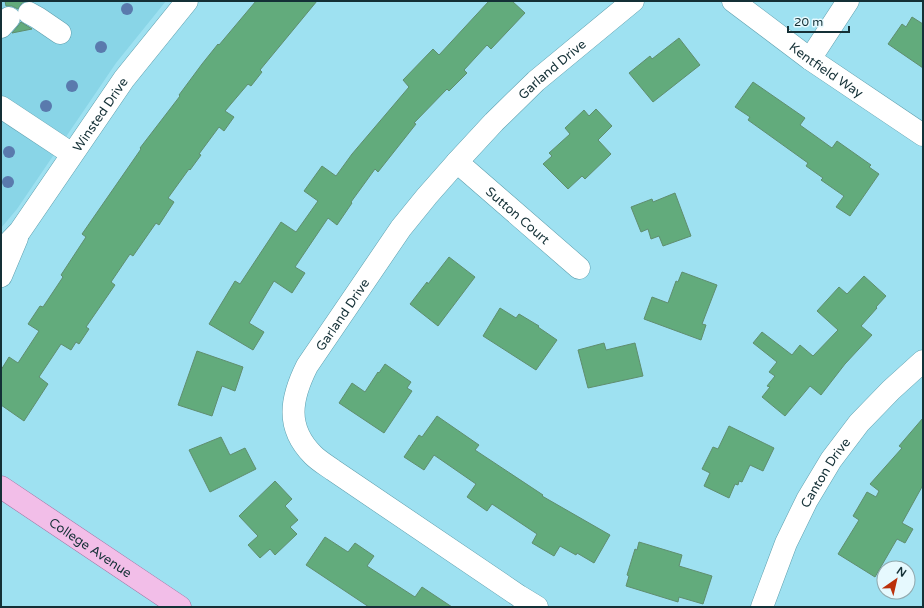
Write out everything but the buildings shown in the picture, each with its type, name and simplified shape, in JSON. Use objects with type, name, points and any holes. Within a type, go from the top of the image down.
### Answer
[{"type":"main road","name":"College Avenue","points":[[1,486],[180,607]]},
{"type":"street","name":"Winsted Drive","points":[[1,251],[20,231],[124,79],[187,1]]},
{"type":"street","name":"Garland Drive","points":[[537,607],[328,467],[313,455],[297,434],[294,420],[294,403],[298,383],[307,366],[401,228],[427,196],[494,122],[536,81],[632,1]]},
{"type":"street","name":"Kentfield Way","points":[[733,1],[810,59],[923,135]]},
{"type":"street","points":[[810,59],[848,1]]},
{"type":"street","points":[[13,19],[60,33]]},
{"type":"street","points":[[1,107],[72,154]]},
{"type":"street","name":"Sutton Court","points":[[458,162],[579,268]]},
{"type":"street","name":"Winsted Drive","points":[[1,276],[20,231]]},
{"type":"street","name":"Canton Drive","points":[[762,607],[786,542],[807,500],[831,460],[859,423],[891,390],[923,361]]},
{"type":"shaded area","points":[[1,1],[166,1],[116,63],[17,209],[1,228]]}]
